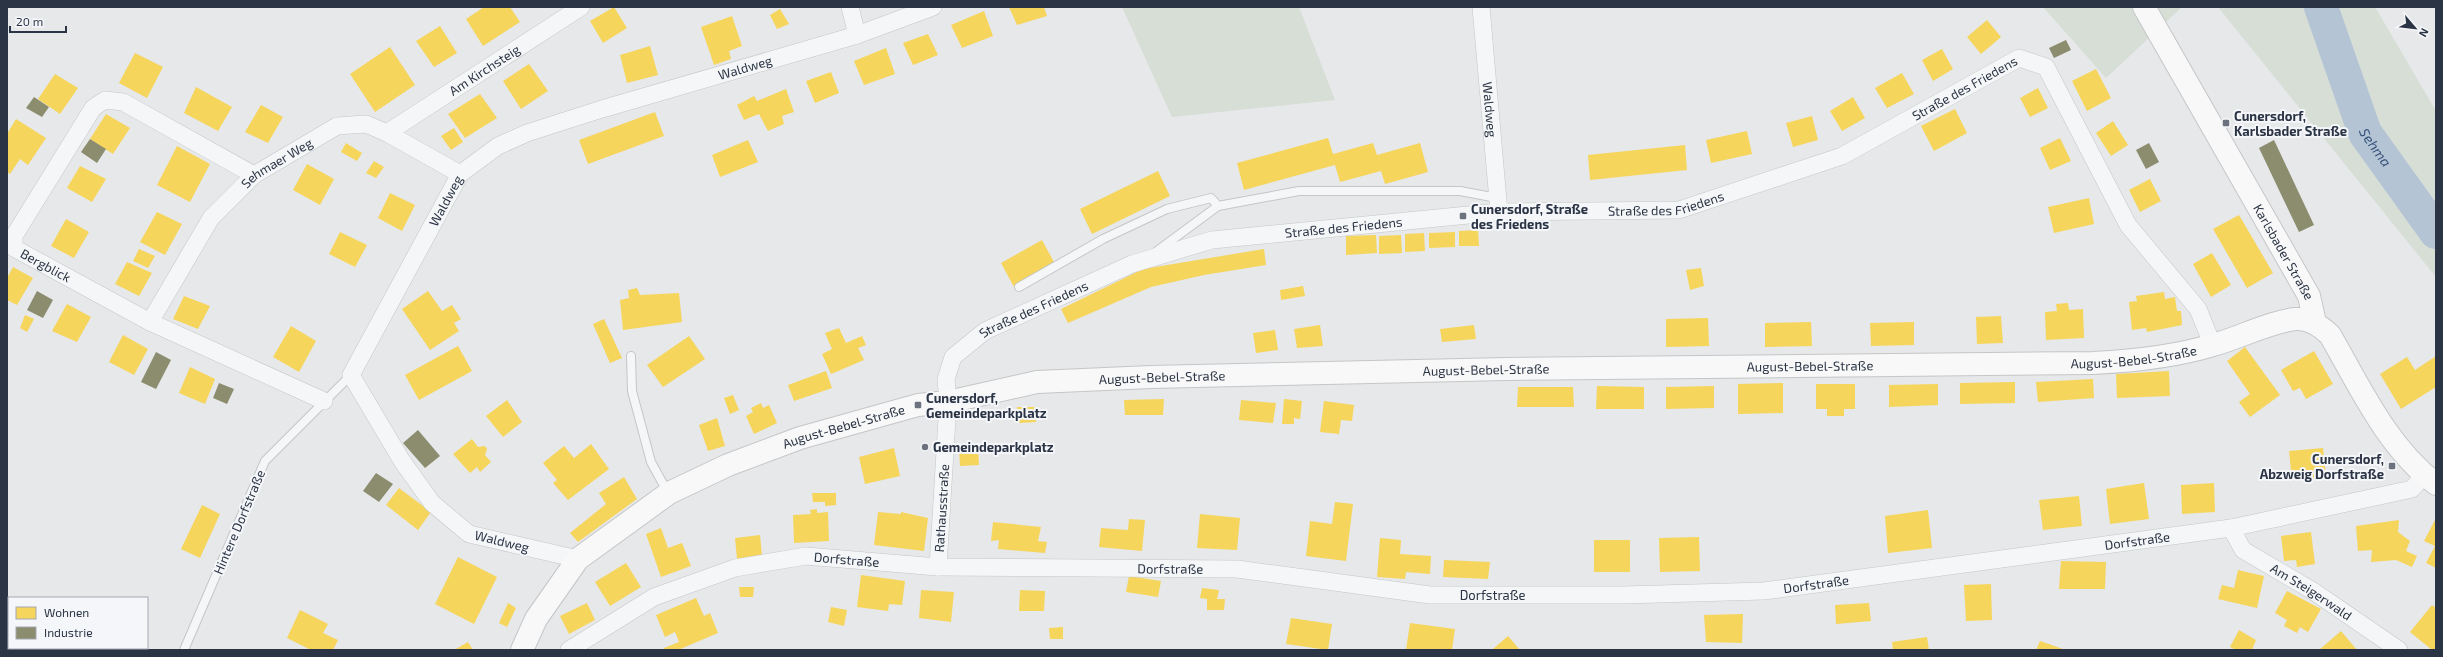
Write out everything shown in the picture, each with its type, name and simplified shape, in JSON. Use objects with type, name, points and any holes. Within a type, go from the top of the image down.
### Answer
[{"type":"main road","name":"Karlsbader Straße","points":[[2144,7],[2309,296],[2315,324]]},
{"type":"main road","name":"August-Bebel-Straße","points":[[522,650],[536,619],[578,559],[669,494],[728,465],[800,438],[918,405],[948,402],[1037,382],[1144,377],[1514,368],[2093,363],[2130,361],[2174,355],[2213,346],[2296,319],[2315,324]]},
{"type":"main road","points":[[2315,324],[2323,328],[2330,335],[2387,432],[2430,479]]},
{"type":"street","name":"Am Kirchsteig","points":[[387,133],[581,7]]},
{"type":"street","points":[[850,7],[857,36]]},
{"type":"street","name":"Waldweg","points":[[578,559],[469,534],[432,503],[402,461],[350,375],[460,174],[498,146],[527,133],[602,109],[857,36],[934,7]]},
{"type":"street","name":"Waldweg","points":[[1481,7],[1498,205]]},
{"type":"street","name":"Straße des Friedens","points":[[948,402],[946,379],[953,357],[985,331],[1132,264],[1212,240],[1498,205],[1679,210],[1842,156],[2019,58],[2046,67],[2128,225],[2198,309],[2213,346]]},
{"type":"street","name":"Bergblick","points":[[254,175],[123,102],[105,100],[93,108],[14,236],[14,248],[150,322],[324,401]]},
{"type":"street","name":"Sehmaer Weg","points":[[150,322],[212,218],[254,175],[336,126],[366,124],[387,133],[460,174]]},
{"type":"street","name":"Rathausstraße","points":[[938,567],[948,402]]},
{"type":"street","name":"Dorfstraße","points":[[569,650],[654,597],[735,568],[806,556],[938,567],[1237,569],[1430,595],[1623,595],[1764,591],[2231,528],[2412,489],[2430,479]]},
{"type":"street","name":"Am Steigerwald","points":[[2231,528],[2243,550],[2313,591],[2399,650]]},
{"type":"lane","points":[[1145,260],[1218,206],[1299,191],[1460,191],[1498,205]]},
{"type":"lane","points":[[1019,287],[1103,240],[1167,209],[1210,198],[1218,206]]},
{"type":"lane","points":[[631,356],[632,391],[651,462],[669,494]]},
{"type":"lane","name":"Hintere Dorfstraße","points":[[184,650],[265,461],[350,375]]},
{"type":"shaded area","points":[[1122,7],[1299,7],[1335,100],[1172,117]]},
{"type":"shaded area","points":[[2043,7],[2182,7],[2106,78]]},
{"type":"shaded area","points":[[2218,7],[2375,7],[2436,111],[2436,277]]},
{"type":"building: Wohnen","points":[[484,7],[510,7],[520,22],[483,46],[466,19]]},
{"type":"building: Wohnen","points":[[614,7],[627,28],[603,43],[590,21]]},
{"type":"building: Wohnen","points":[[1009,7],[1044,7],[1047,16],[1017,25]]},
{"type":"building: Wohnen","points":[[780,9],[789,24],[777,29],[770,15]]},
{"type":"building: Wohnen","points":[[984,11],[993,36],[962,48],[951,25]]},
{"type":"building: Wohnen","points":[[732,16],[742,46],[729,51],[731,59],[714,65],[701,27]]},
{"type":"building: Wohnen","points":[[1987,20],[2001,37],[1981,54],[1967,37]]},
{"type":"building: Wohnen","points":[[440,26],[457,53],[434,67],[416,41]]},
{"type":"building: Wohnen","points":[[928,34],[938,55],[913,65],[903,43]]},
{"type":"building: Wohnen","points":[[650,46],[658,75],[627,83],[620,55]]},
{"type":"building: Wohnen","points":[[390,47],[415,85],[375,112],[350,74]]},
{"type":"building: Wohnen","points":[[886,48],[895,74],[864,85],[854,61]]},
{"type":"building: Wohnen","points":[[1942,49],[1953,69],[1933,81],[1922,60]]},
{"type":"building: Wohnen","points":[[135,53],[163,67],[147,98],[119,83]]},
{"type":"building: Wohnen","points":[[529,64],[548,91],[521,109],[503,81]]},
{"type":"building: Wohnen","points":[[2096,69],[2111,98],[2087,111],[2072,81]]},
{"type":"building: Wohnen","points":[[831,72],[839,93],[815,103],[806,81]]},
{"type":"building: Wohnen","points":[[1902,73],[1914,94],[1887,108],[1875,88]]},
{"type":"building: Wohnen","points":[[55,74],[78,88],[60,114],[38,99]]},
{"type":"building: Wohnen","points":[[196,87],[232,107],[218,131],[184,113]]},
{"type":"building: Wohnen","points":[[2038,88],[2048,108],[2030,117],[2020,98]]},
{"type":"building: Wohnen","points":[[786,89],[794,112],[782,116],[784,124],[768,131],[759,114],[744,120],[737,105],[754,96],[757,101]]},
{"type":"building: Wohnen","points":[[480,94],[497,118],[465,138],[448,114]]},
{"type":"building: Wohnen","points":[[1853,97],[1865,118],[1842,131],[1830,111]]},
{"type":"building: Wohnen","points":[[261,105],[283,117],[268,143],[245,132]]},
{"type":"building: Wohnen","points":[[1955,109],[1967,133],[1934,151],[1921,126]]},
{"type":"building: Wohnen","points":[[655,112],[664,136],[588,164],[579,140]]},
{"type":"building: Wohnen","points":[[106,114],[130,128],[113,154],[90,139]]},
{"type":"building: Wohnen","points":[[1812,116],[1818,140],[1793,147],[1786,123]]},
{"type":"building: Wohnen","points":[[16,119],[46,138],[28,165],[20,159],[10,174],[7,172],[7,134]]},
{"type":"building: Wohnen","points":[[2113,121],[2128,145],[2111,156],[2096,133]]},
{"type":"building: Wohnen","points":[[454,128],[463,142],[451,150],[441,136]]},
{"type":"building: Wohnen","points":[[1747,131],[1752,154],[1711,163],[1706,140]]},
{"type":"building: Wohnen","points":[[1328,138],[1333,154],[1373,143],[1377,155],[1420,143],[1428,172],[1385,184],[1381,171],[1340,182],[1335,165],[1244,190],[1237,163]]},
{"type":"building: Wohnen","points":[[2060,138],[2071,161],[2050,170],[2040,148]]},
{"type":"building: Wohnen","points":[[748,140],[758,162],[720,177],[712,155]]},
{"type":"building: Wohnen","points":[[346,143],[362,153],[357,161],[341,152]]},
{"type":"building: Wohnen","points":[[1685,145],[1687,170],[1590,180],[1588,155]]},
{"type":"building: Wohnen","points":[[177,146],[210,164],[190,202],[157,185]]},
{"type":"building: Wohnen","points":[[374,161],[384,167],[376,178],[366,173]]},
{"type":"building: Wohnen","points":[[307,164],[334,179],[320,205],[293,190]]},
{"type":"building: Wohnen","points":[[80,166],[106,179],[92,202],[67,188]]},
{"type":"building: Wohnen","points":[[1158,171],[1170,196],[1092,234],[1080,209]]},
{"type":"building: Wohnen","points":[[2150,179],[2161,201],[2140,212],[2129,190]]},
{"type":"building: Wohnen","points":[[390,193],[415,205],[402,231],[378,218]]},
{"type":"building: Wohnen","points":[[2089,198],[2094,224],[2054,233],[2048,207]]},
{"type":"building: Wohnen","points":[[157,212],[182,224],[165,255],[140,242]]},
{"type":"building: Wohnen","points":[[2239,215],[2273,273],[2247,288],[2213,229]]},
{"type":"building: Wohnen","points":[[66,219],[89,232],[74,258],[51,246]]},
{"type":"building: Wohnen","points":[[1478,230],[1479,246],[1459,246],[1459,231]]},
{"type":"building: Wohnen","points":[[340,232],[367,245],[355,267],[329,254]]},
{"type":"building: Wohnen","points":[[1455,232],[1455,247],[1429,248],[1429,233]]},
{"type":"building: Wohnen","points":[[1424,233],[1425,251],[1405,252],[1405,234]]},
{"type":"building: Wohnen","points":[[1376,235],[1377,253],[1346,255],[1346,236]]},
{"type":"building: Wohnen","points":[[1401,235],[1402,253],[1379,254],[1379,236]]},
{"type":"building: Wohnen","points":[[1042,240],[1055,264],[1014,287],[1001,263]]},
{"type":"building: Wohnen","points":[[139,249],[155,256],[148,268],[133,261]]},
{"type":"building: Wohnen","points":[[1264,249],[1266,265],[1204,275],[1151,287],[1068,323],[1061,309],[1143,269]]},
{"type":"building: Wohnen","points":[[2212,253],[2231,285],[2211,297],[2193,264]]},
{"type":"building: Wohnen","points":[[127,262],[152,273],[139,296],[115,284]]},
{"type":"building: Wohnen","points":[[13,267],[33,278],[17,305],[7,300],[7,278]]},
{"type":"building: Wohnen","points":[[1701,268],[1704,286],[1690,290],[1686,270]]},
{"type":"building: Wohnen","points":[[1303,286],[1305,296],[1281,300],[1280,290]]},
{"type":"building: Wohnen","points":[[637,288],[640,295],[679,293],[682,322],[623,330],[620,300],[629,298],[628,290]]},
{"type":"building: Wohnen","points":[[428,291],[442,311],[452,305],[461,319],[454,323],[459,331],[430,350],[402,309]]},
{"type":"building: Wohnen","points":[[2164,292],[2165,299],[2175,297],[2177,311],[2181,311],[2182,325],[2147,332],[2146,328],[2132,330],[2129,302],[2137,301],[2136,296]]},
{"type":"building: Wohnen","points":[[184,296],[210,306],[198,329],[173,319]]},
{"type":"building: Wohnen","points":[[2068,303],[2069,310],[2083,309],[2084,338],[2046,340],[2045,312],[2057,311],[2056,304]]},
{"type":"building: Wohnen","points":[[67,304],[91,317],[77,342],[52,331]]},
{"type":"building: Wohnen","points":[[25,315],[34,319],[27,332],[20,328]]},
{"type":"building: Wohnen","points":[[2001,316],[2003,343],[1977,344],[1976,317]]},
{"type":"building: Wohnen","points":[[1708,318],[1709,346],[1666,347],[1666,319]]},
{"type":"building: Wohnen","points":[[604,319],[622,358],[610,363],[593,324]]},
{"type":"building: Wohnen","points":[[1811,322],[1812,346],[1765,347],[1765,323]]},
{"type":"building: Wohnen","points":[[1914,322],[1914,345],[1871,346],[1870,323]]},
{"type":"building: Wohnen","points":[[1320,325],[1323,346],[1297,348],[1294,329]]},
{"type":"building: Wohnen","points":[[1474,325],[1476,339],[1442,342],[1440,329]]},
{"type":"building: Wohnen","points":[[291,326],[316,341],[299,372],[273,357]]},
{"type":"building: Wohnen","points":[[839,328],[846,343],[862,336],[866,345],[858,348],[864,360],[831,374],[822,354],[832,349],[825,333]]},
{"type":"building: Wohnen","points":[[1275,330],[1278,350],[1256,353],[1253,333]]},
{"type":"building: Wohnen","points":[[123,335],[148,349],[134,375],[109,362]]},
{"type":"building: Wohnen","points":[[689,336],[705,359],[663,387],[647,365]]},
{"type":"building: Wohnen","points":[[458,346],[472,371],[419,400],[405,375]]},
{"type":"building: Wohnen","points":[[2245,347],[2280,395],[2250,417],[2239,402],[2250,394],[2227,361]]},
{"type":"building: Wohnen","points":[[2314,351],[2333,384],[2306,399],[2300,388],[2293,391],[2281,370]]},
{"type":"building: Wohnen","points":[[2436,356],[2436,387],[2401,409],[2380,374],[2407,357],[2415,370]]},
{"type":"building: Wohnen","points":[[190,367],[215,379],[205,404],[179,393]]},
{"type":"building: Wohnen","points":[[826,371],[832,388],[794,401],[788,385]]},
{"type":"building: Wohnen","points":[[2169,371],[2170,396],[2117,398],[2116,374]]},
{"type":"building: Wohnen","points":[[2093,379],[2094,398],[2038,402],[2036,382]]},
{"type":"building: Wohnen","points":[[2015,382],[2015,403],[1960,404],[1960,383]]},
{"type":"building: Wohnen","points":[[1783,383],[1783,413],[1738,414],[1738,384]]},
{"type":"building: Wohnen","points":[[1816,384],[1855,384],[1855,409],[1844,409],[1844,416],[1827,416],[1827,409],[1816,409]]},
{"type":"building: Wohnen","points":[[1938,384],[1938,405],[1889,407],[1889,385]]},
{"type":"building: Wohnen","points":[[1597,386],[1644,387],[1644,409],[1596,409]]},
{"type":"building: Wohnen","points":[[1714,386],[1714,408],[1666,409],[1666,387]]},
{"type":"building: Wohnen","points":[[1518,387],[1573,387],[1574,407],[1517,407]]},
{"type":"building: Wohnen","points":[[733,395],[739,410],[730,414],[724,398]]},
{"type":"building: Wohnen","points":[[1164,399],[1163,415],[1125,415],[1124,400]]},
{"type":"building: Wohnen","points":[[1284,399],[1302,401],[1300,419],[1294,418],[1294,424],[1282,424]]},
{"type":"building: Wohnen","points":[[507,400],[522,422],[503,437],[486,416]]},
{"type":"building: Wohnen","points":[[1241,400],[1276,403],[1273,423],[1239,420]]},
{"type":"building: Wohnen","points":[[1324,401],[1354,405],[1352,421],[1341,420],[1339,434],[1320,432]]},
{"type":"building: Wohnen","points":[[761,403],[763,408],[769,405],[777,423],[754,434],[746,416],[753,412],[751,408]]},
{"type":"building: Wohnen","points":[[1017,407],[1035,407],[1036,422],[1019,423]]},
{"type":"building: Wohnen","points":[[717,418],[725,446],[708,451],[699,425]]},
{"type":"building: Wohnen","points":[[472,439],[478,447],[485,446],[487,449],[485,455],[491,462],[480,472],[477,467],[470,473],[453,454]]},
{"type":"building: Wohnen","points":[[591,444],[609,469],[568,500],[553,483],[557,480],[543,463],[564,446],[574,458]]},
{"type":"building: Wohnen","points":[[894,448],[900,476],[865,484],[859,457]]},
{"type":"building: Wohnen","points":[[959,448],[978,448],[979,465],[960,466]]},
{"type":"building: Wohnen","points":[[2323,448],[2326,476],[2292,480],[2289,451]]},
{"type":"building: Wohnen","points":[[624,477],[637,499],[578,542],[570,533],[606,504],[599,493]]},
{"type":"building: Wohnen","points":[[2144,483],[2149,519],[2110,524],[2106,489]]},
{"type":"building: Wohnen","points":[[2214,483],[2215,512],[2182,514],[2181,485]]},
{"type":"building: Wohnen","points":[[399,488],[431,512],[418,530],[386,505]]},
{"type":"building: Wohnen","points":[[812,493],[836,493],[836,505],[825,506],[825,502],[813,502]]},
{"type":"building: Wohnen","points":[[2079,496],[2082,526],[2043,530],[2039,500]]},
{"type":"building: Wohnen","points":[[1335,502],[1353,504],[1346,561],[1306,556],[1310,521],[1332,524]]},
{"type":"building: Wohnen","points":[[202,505],[220,514],[200,558],[181,549]]},
{"type":"building: Wohnen","points":[[817,509],[817,513],[828,512],[829,541],[794,543],[793,515],[811,514],[810,510]]},
{"type":"building: Wohnen","points":[[1928,510],[1932,548],[1888,553],[1885,516]]},
{"type":"building: Wohnen","points":[[878,512],[901,514],[901,512],[928,518],[924,551],[874,545]]},
{"type":"building: Wohnen","points":[[1200,514],[1240,518],[1237,550],[1197,548]]},
{"type":"building: Wohnen","points":[[2436,518],[2436,568],[2426,563],[2435,546],[2424,541]]},
{"type":"building: Wohnen","points":[[1129,519],[1145,520],[1142,551],[1099,547],[1101,528],[1128,530]]},
{"type":"building: Wohnen","points":[[2399,520],[2398,532],[2410,541],[2406,551],[2417,556],[2412,567],[2396,560],[2371,562],[2372,550],[2358,551],[2356,526]]},
{"type":"building: Wohnen","points":[[993,522],[1041,527],[1038,541],[1047,542],[1045,553],[998,549],[999,540],[991,541]]},
{"type":"building: Wohnen","points":[[661,528],[668,548],[682,543],[691,566],[661,577],[646,534]]},
{"type":"building: Wohnen","points":[[2311,532],[2315,564],[2297,567],[2296,560],[2284,561],[2281,536]]},
{"type":"building: Wohnen","points":[[760,535],[762,556],[737,559],[735,538]]},
{"type":"building: Wohnen","points":[[1699,537],[1700,571],[1660,572],[1659,538]]},
{"type":"building: Wohnen","points":[[1380,538],[1401,540],[1400,554],[1431,556],[1430,574],[1406,572],[1405,579],[1377,577]]},
{"type":"building: Wohnen","points":[[1594,540],[1630,540],[1630,572],[1594,572]]},
{"type":"building: Wohnen","points":[[458,557],[497,577],[474,624],[435,604]]},
{"type":"building: Wohnen","points":[[1444,560],[1490,562],[1488,579],[1443,577]]},
{"type":"building: Wohnen","points":[[2061,561],[2106,562],[2105,589],[2059,589]]},
{"type":"building: Wohnen","points":[[626,563],[641,587],[610,606],[595,582]]},
{"type":"building: Wohnen","points":[[2238,570],[2264,576],[2257,608],[2218,599],[2222,585],[2234,588]]},
{"type":"building: Wohnen","points":[[861,575],[905,581],[902,605],[889,604],[888,611],[857,607]]},
{"type":"building: Wohnen","points":[[1129,576],[1161,581],[1158,597],[1126,592]]},
{"type":"building: Wohnen","points":[[1991,584],[1992,620],[1966,621],[1964,585]]},
{"type":"building: Wohnen","points":[[739,587],[754,587],[753,597],[740,597]]},
{"type":"building: Wohnen","points":[[1202,588],[1219,590],[1217,599],[1225,599],[1224,610],[1207,610],[1207,599],[1200,598]]},
{"type":"building: Wohnen","points":[[921,590],[954,592],[951,622],[919,618]]},
{"type":"building: Wohnen","points":[[1020,590],[1045,591],[1044,611],[1019,611]]},
{"type":"building: Wohnen","points":[[2287,591],[2321,609],[2308,632],[2300,627],[2297,633],[2284,626],[2287,620],[2275,613]]},
{"type":"building: Wohnen","points":[[696,598],[704,616],[710,613],[718,633],[678,650],[665,650],[664,648],[679,642],[675,632],[665,637],[656,615]]},
{"type":"building: Wohnen","points":[[508,603],[516,608],[507,627],[499,623]]},
{"type":"building: Wohnen","points":[[587,603],[595,620],[569,634],[560,616]]},
{"type":"building: Wohnen","points":[[1869,603],[1871,621],[1836,624],[1835,605]]},
{"type":"building: Wohnen","points":[[2432,605],[2436,608],[2436,650],[2432,650],[2410,632]]},
{"type":"building: Wohnen","points":[[831,607],[847,610],[844,626],[828,622]]},
{"type":"building: Wohnen","points":[[300,610],[328,624],[323,633],[338,640],[333,650],[311,650],[287,638]]},
{"type":"building: Wohnen","points":[[1743,614],[1742,643],[1706,642],[1704,615]]},
{"type":"building: Wohnen","points":[[1291,618],[1332,624],[1328,650],[1286,644]]},
{"type":"building: Wohnen","points":[[1410,623],[1455,629],[1452,650],[1406,650]]},
{"type":"building: Wohnen","points":[[1063,627],[1063,639],[1050,639],[1049,628]]},
{"type":"building: Wohnen","points":[[2239,630],[2256,640],[2252,650],[2236,650],[2230,647]]},
{"type":"building: Wohnen","points":[[2341,631],[2357,650],[2319,650]]},
{"type":"building: Wohnen","points":[[1508,636],[1520,650],[1493,649]]},
{"type":"building: Wohnen","points":[[1927,637],[1929,650],[1893,650],[1892,642]]},
{"type":"building: Wohnen","points":[[2040,641],[2066,650],[2036,650]]},
{"type":"building: Wohnen","points":[[468,642],[473,650],[454,650]]},
{"type":"building: Industrie","points":[[2066,40],[2071,50],[2054,58],[2049,48]]},
{"type":"building: Industrie","points":[[34,97],[49,107],[42,117],[26,108]]},
{"type":"building: Industrie","points":[[90,139],[106,149],[97,163],[81,152]]},
{"type":"building: Industrie","points":[[2274,140],[2314,225],[2299,232],[2259,148]]},
{"type":"building: Industrie","points":[[2149,143],[2159,162],[2146,169],[2136,150]]},
{"type":"building: Industrie","points":[[37,291],[53,300],[43,318],[27,310]]},
{"type":"building: Industrie","points":[[156,352],[171,360],[156,389],[141,382]]},
{"type":"building: Industrie","points":[[219,383],[234,389],[227,404],[213,398]]},
{"type":"building: Industrie","points":[[418,430],[440,456],[425,468],[403,443]]},
{"type":"building: Industrie","points":[[376,473],[393,484],[379,502],[363,491]]},
{"type":"waterway","name":"Sehma","points":[[2321,7],[2365,133],[2436,232]]},
{"type":"place","name":"Cunersdorf, Karlsbader Straße","points":[[2226,123]]},
{"type":"place","name":"Cunersdorf, Straße des Friedens","points":[[1463,216]]},
{"type":"place","name":"Cunersdorf, Gemeindeparkplatz","points":[[918,405]]},
{"type":"place","name":"Gemeindeparkplatz","points":[[925,447]]},
{"type":"place","name":"Cunersdorf, Abzweig Dorfstraße","points":[[2392,466]]}]
